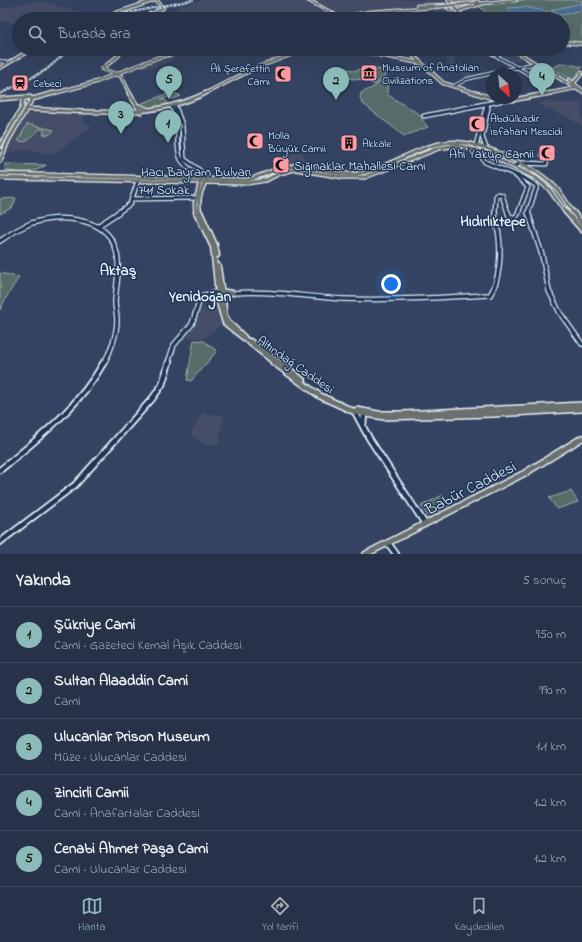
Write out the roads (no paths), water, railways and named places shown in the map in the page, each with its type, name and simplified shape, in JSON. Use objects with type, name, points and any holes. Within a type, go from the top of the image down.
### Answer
[{"type":"main road","points":[[115,12],[148,0]]},
{"type":"main road","points":[[154,0],[163,8],[155,12]]},
{"type":"main road","points":[[119,12],[154,0],[159,0],[164,7],[158,12]]},
{"type":"main road","points":[[309,0],[330,12]]},
{"type":"main road","points":[[388,12],[509,0]]},
{"type":"main road","points":[[410,9],[419,4],[433,5],[450,3],[483,3],[516,0]]},
{"type":"main road","points":[[422,8],[417,6],[443,5],[450,3],[465,3],[463,4],[470,7],[458,8],[450,3]]},
{"type":"main road","points":[[450,3],[457,12]]},
{"type":"main road","points":[[450,3],[456,12]]},
{"type":"main road","points":[[459,12],[460,10],[472,8],[483,3]]},
{"type":"main road","points":[[387,12],[436,7]]},
{"type":"main road","points":[[570,43],[582,45]]},
{"type":"main road","points":[[0,67],[19,56]]},
{"type":"main road","points":[[118,56],[103,67],[103,69],[124,76],[125,84],[140,106],[141,111]]},
{"type":"main road","points":[[0,100],[28,99],[92,83],[151,58],[160,56]]},
{"type":"main road","points":[[114,73],[164,56]]},
{"type":"main road","points":[[141,111],[174,107],[197,99],[248,71],[288,56]]},
{"type":"main road","points":[[384,56],[419,62]]},
{"type":"main road","points":[[413,56],[443,83],[486,96]]},
{"type":"main road","points":[[524,56],[573,84]]},
{"type":"main road","points":[[525,56],[573,84],[582,91]]},
{"type":"main road","points":[[114,73],[122,77],[124,85],[141,111]]},
{"type":"main road","points":[[522,97],[565,88],[573,84],[582,74]]},
{"type":"main road","points":[[577,87],[582,74]]},
{"type":"main road","points":[[522,97],[577,87]]},
{"type":"main road","points":[[0,161],[8,141],[26,109],[28,99]]},
{"type":"main road","points":[[0,146],[28,99]]},
{"type":"main road","points":[[140,106],[150,110]]},
{"type":"main road","points":[[26,109],[81,113],[125,113],[162,109]]},
{"type":"main road","name":"Hacı Bayram Bulvarı","points":[[0,176],[256,182],[295,168],[343,177],[360,178],[375,174],[445,146],[457,145],[486,150],[540,176],[553,186],[582,224]]},
{"type":"main road","name":"Hacı Bayram Bulvarı","points":[[516,165],[546,186],[573,222],[582,230]]},
{"type":"main road","name":"Hacı Bayram Bulvarı","points":[[0,176],[13,178],[203,181]]},
{"type":"main road","points":[[0,183],[13,178]]},
{"type":"main road","name":"Altındağ Caddesi","points":[[203,181],[196,198],[195,208],[197,218],[213,247],[222,316],[228,327],[316,394],[355,412],[409,417],[582,409]]},
{"type":"main road","name":"Altındağ Caddesi","points":[[203,181],[198,209],[202,221],[215,245],[219,292],[227,320],[244,337],[319,393],[348,407],[365,413],[383,414],[433,413],[582,405]]},
{"type":"main road","points":[[219,292],[233,293]]},
{"type":"main road","name":"Babür Caddesi","points":[[366,554],[526,473],[582,438]]},
{"type":"street","points":[[496,56],[516,68],[536,63]]},
{"type":"street","points":[[0,62],[7,63]]},
{"type":"street","points":[[522,71],[543,82]]},
{"type":"street","points":[[454,86],[467,79],[486,75]]},
{"type":"street","points":[[424,116],[487,104]]},
{"type":"street","points":[[487,104],[477,148],[483,160],[495,167],[533,182],[536,186],[528,213],[542,255],[549,292],[560,313],[582,344]]},
{"type":"street","points":[[483,160],[483,155],[486,150],[482,138],[488,108],[487,104]]},
{"type":"street","points":[[174,107],[179,120],[178,152],[180,160],[198,174],[203,181]]},
{"type":"street","points":[[174,107],[183,122],[182,151],[184,159],[199,170],[203,181]]},
{"type":"street","points":[[516,165],[523,162],[546,164],[547,160],[542,154]]},
{"type":"street","points":[[233,293],[259,291],[342,299],[391,300],[490,295],[494,289],[499,264],[499,235],[494,222],[496,195],[502,195],[505,200],[509,216],[515,218],[519,213],[528,190],[527,184],[516,176]]},
{"type":"street","points":[[98,227],[130,204],[138,181]]},
{"type":"street","name":"741 Sokak","points":[[132,199],[196,198]]},
{"type":"street","points":[[0,241],[20,228],[46,220],[73,220],[98,227],[108,234],[116,247],[119,272],[115,303],[116,328],[108,354],[99,373],[81,398],[0,470]]},
{"type":"street","points":[[0,542],[74,485],[152,399],[162,385],[174,345],[192,324],[201,296],[219,292]]},
{"type":"street","points":[[355,412],[425,524]]},
{"type":"street","points":[[363,427],[365,413]]},
{"type":"street","points":[[388,543],[396,554]]},
{"type":"railway","points":[[133,12],[193,0]]},
{"type":"railway","points":[[0,94],[46,70],[62,56]]},
{"type":"place","name":"Museum of Anatolian Civilizations","points":[[369,73]]},
{"type":"place","name":"Ali Şerafettin Cami","points":[[283,74]]},
{"type":"place","name":"Cebeci","points":[[20,83]]},
{"type":"place","name":"Zincirli Camii","points":[[542,96]]},
{"type":"place","name":"Cenabi Ahmet Paşa Cami","points":[[169,99]]},
{"type":"place","name":"Sultan Alaaddin Cami","points":[[336,100]]},
{"type":"place","name":"Abdülkadir İsfahani Mescidi","points":[[477,124]]},
{"type":"place","name":"Ulucanlar Prison Museum","points":[[121,134]]},
{"type":"place","name":"Molla Büyük Camii","points":[[255,141]]},
{"type":"place","name":"Şükriye Cami","points":[[168,143]]},
{"type":"place","name":"Akkale","points":[[349,143]]},
{"type":"place","name":"Ahi Yakup Camii","points":[[547,153]]},
{"type":"place","name":"Sığınaklar Mahallesi Cami","points":[[281,165]]},
{"type":"district","name":"Hıdırlıktepe","points":[[493,221]]},
{"type":"district","name":"Aktaş","points":[[118,270]]},
{"type":"district","name":"Yenidoğan","points":[[200,296]]}]
